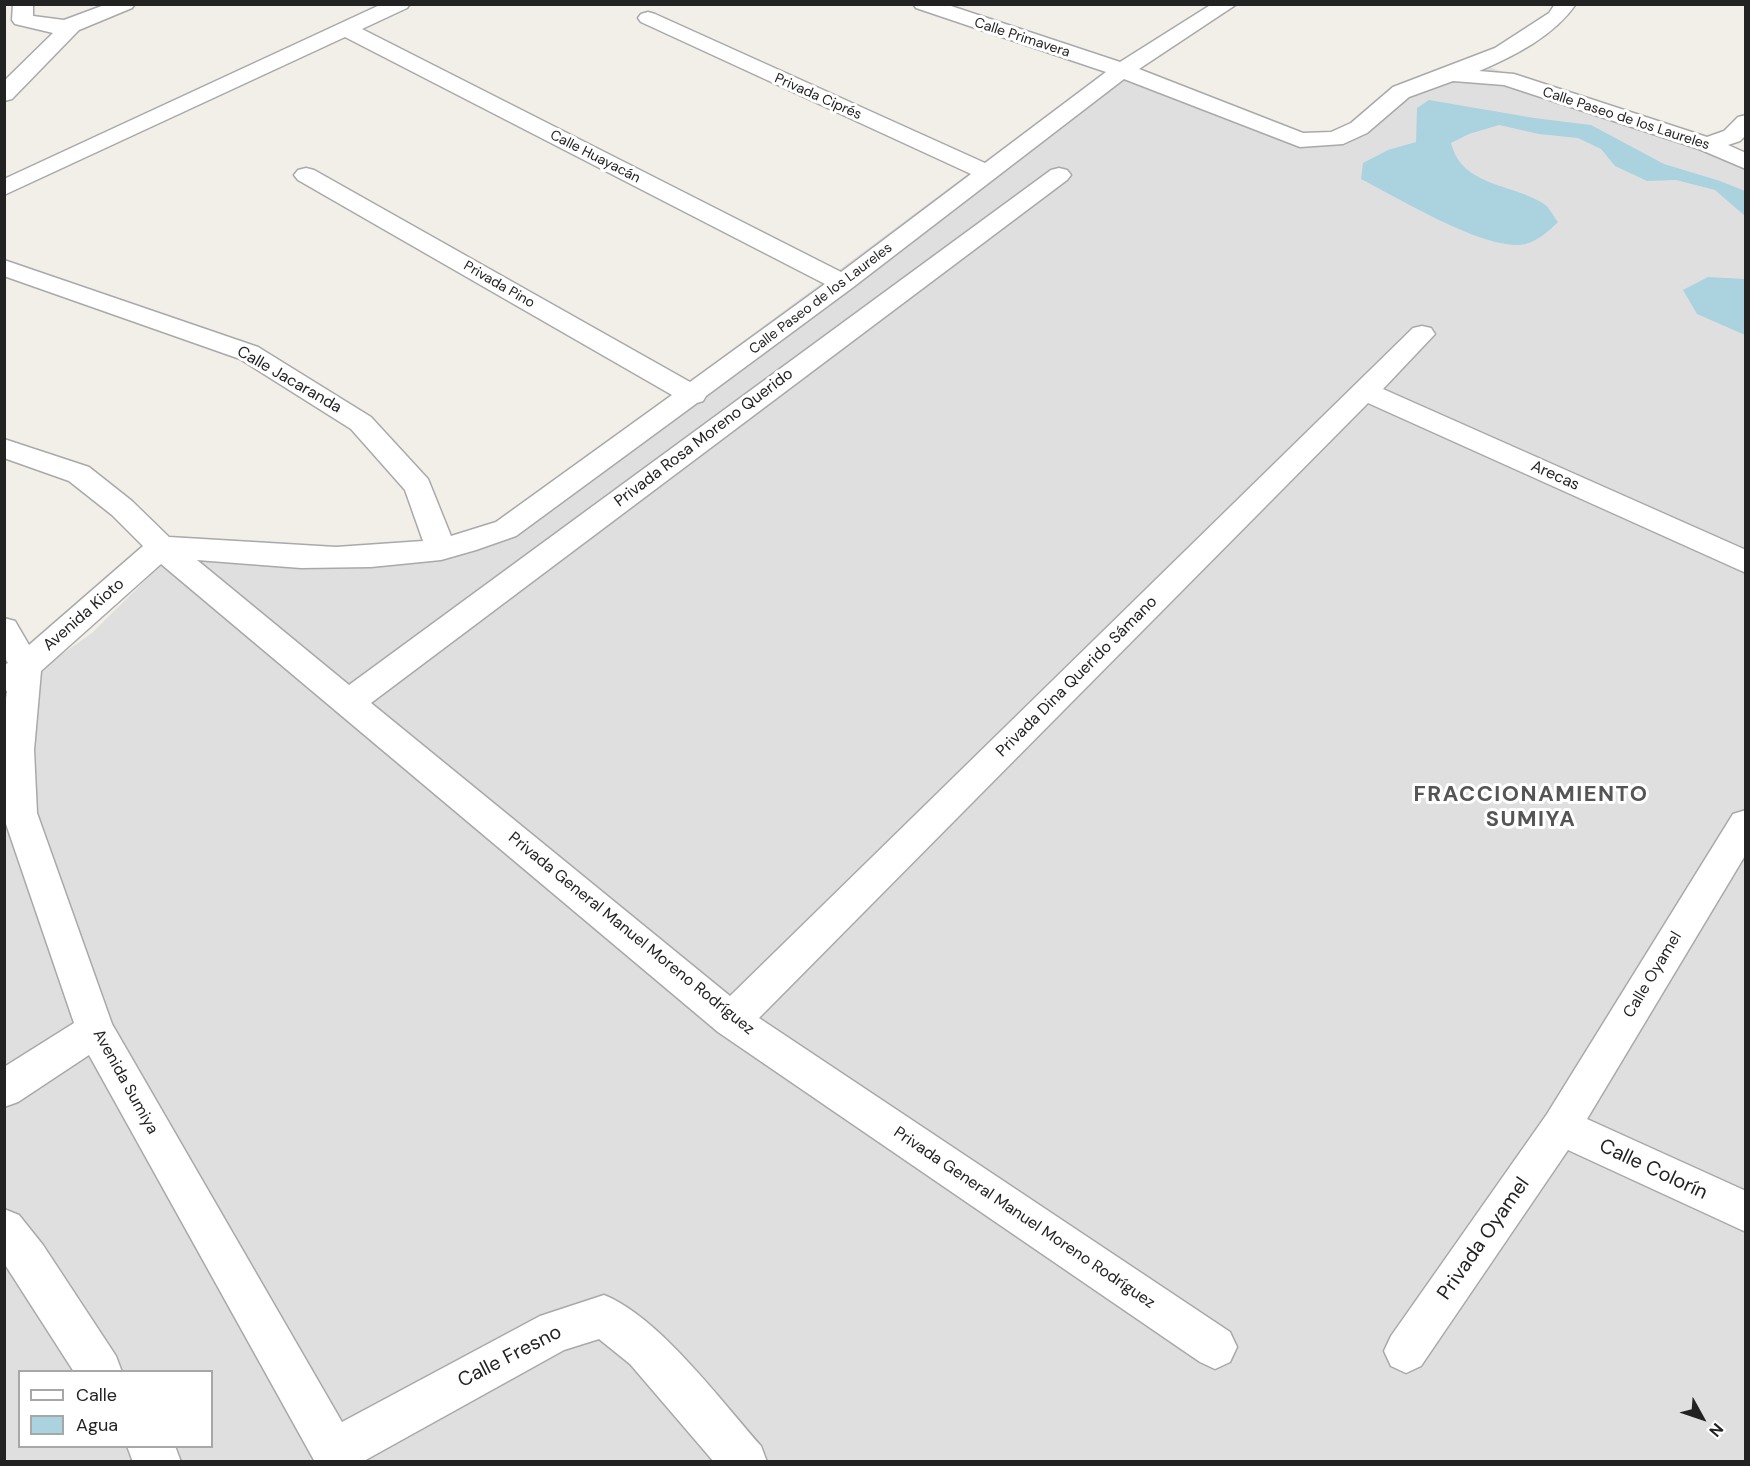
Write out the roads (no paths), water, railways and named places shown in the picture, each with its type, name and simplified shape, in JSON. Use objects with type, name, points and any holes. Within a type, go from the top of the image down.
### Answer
[{"type":"street","points":[[18,19],[44,28],[70,27],[125,4]]},
{"type":"street","points":[[4,188],[400,4]]},
{"type":"street","points":[[1122,70],[1227,4]]},
{"type":"street","name":"Calle Paseo de los Laureles","points":[[161,547],[296,558],[368,557],[441,549],[506,529],[693,395],[1122,70],[1300,140],[1335,140],[1359,128],[1401,92],[1503,53],[1556,17],[1566,4]]},
{"type":"street","name":"Calle Primavera","points":[[927,5],[1122,70]]},
{"type":"street","name":"Privada Ciprés","points":[[648,18],[664,28],[988,173]]},
{"type":"street","points":[[4,94],[70,27]]},
{"type":"street","name":"Calle Huayacán","points":[[347,30],[843,283]]},
{"type":"street","points":[[1503,53],[1506,79]]},
{"type":"street","name":"Calle Paseo de los Laureles","points":[[1450,75],[1506,79],[1707,144],[1745,162]]},
{"type":"street","points":[[1707,144],[1739,129],[1745,162]]},
{"type":"street","name":"Privada Pino","points":[[306,175],[693,395]]},
{"type":"street","name":"Privada Rosa Moreno Querido","points":[[350,701],[1059,175]]},
{"type":"street","name":"Calle Jacaranda","points":[[4,267],[249,352],[361,423],[418,486],[441,549]]},
{"type":"street","name":"Privada Dina Querido Sámano","points":[[731,1020],[1422,334]]},
{"type":"street","name":"Arecas","points":[[1365,391],[1746,562]]},
{"type":"street","name":"Privada General Manuel Moreno Rodríguez","points":[[4,448],[79,474],[122,508],[161,547],[350,701],[731,1020],[1215,1347]]},
{"type":"street","name":"Avenida Kioto","points":[[15,674],[161,547]]},
{"type":"street","points":[[4,629],[15,674]]},
{"type":"street","name":"Avenida Sumiya","points":[[15,674],[20,813],[95,1030],[337,1456]]},
{"type":"street","name":"Calle Oyamel","points":[[1561,1127],[1745,824]]},
{"type":"street","points":[[4,1089],[95,1030]]},
{"type":"street","name":"Calle Colorín","points":[[1561,1127],[1746,1212]]},
{"type":"street","name":"Privada Oyamel","points":[[1406,1351],[1561,1127]]},
{"type":"street","points":[[4,1229],[28,1260],[99,1370]]},
{"type":"street","name":"Calle Fresno","points":[[337,1456],[555,1331],[604,1316],[645,1349],[745,1461]]},
{"type":"street","points":[[150,1448],[159,1461]]},
{"type":"water","points":[[1429,100],[1591,125],[1664,164],[1745,191],[1745,216],[1715,190],[1676,180],[1647,181],[1615,166],[1601,149],[1578,138],[1539,134],[1499,125],[1469,134],[1451,143],[1457,157],[1477,176],[1544,204],[1558,222],[1540,237],[1525,244],[1502,243],[1482,238],[1439,220],[1361,179],[1363,163],[1388,150],[1416,142],[1417,108]]},
{"type":"water","points":[[1708,277],[1745,279],[1745,335],[1697,314],[1683,290]]},
{"type":"district","name":"FRACCIONAMIENTO SUMIYA","points":[[1531,808]]}]
